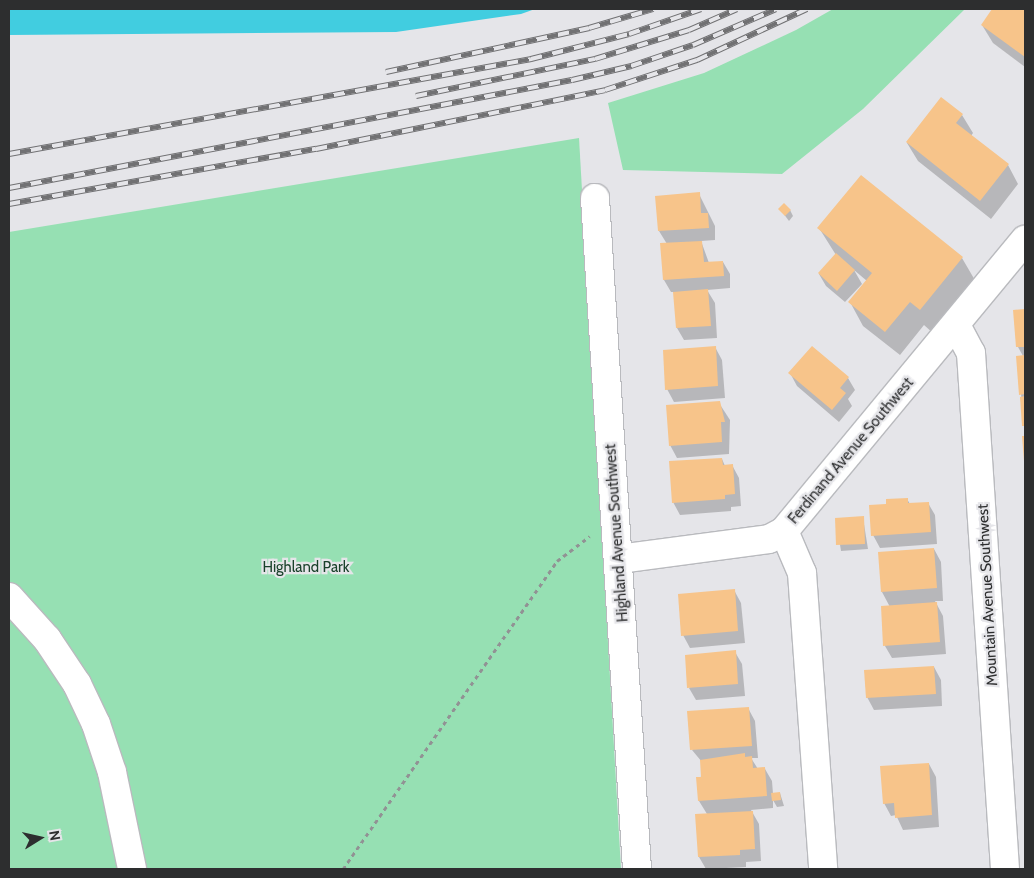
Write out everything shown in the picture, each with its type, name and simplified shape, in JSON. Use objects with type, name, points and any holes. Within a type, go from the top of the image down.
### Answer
[{"type":"street","name":"Highland Avenue Southwest","points":[[596,198],[637,869]]},
{"type":"street","name":"Ferdinand Avenue Southwest","points":[[619,559],[768,539],[784,531],[1025,240]]},
{"type":"street","name":"Mountain Avenue Southwest","points":[[956,325],[971,353],[1005,869]]},
{"type":"street","points":[[784,531],[802,573],[824,869]]},
{"type":"street","points":[[9,597],[47,639],[77,684],[96,724],[112,772],[132,869]]},
{"type":"path","points":[[342,869],[556,561],[580,541],[598,532]]},
{"type":"green space","points":[[833,9],[965,9],[863,109],[782,174],[623,170],[608,103],[704,73],[796,30]]},
{"type":"green space","name":"Highland Park","points":[[579,138],[621,869],[9,869],[9,232]]},
{"type":"water","points":[[9,9],[535,9],[521,14],[396,32],[9,35]]},
{"type":"building","points":[[992,9],[1025,9],[1025,57],[981,25]]},
{"type":"building","points":[[941,97],[963,114],[956,123],[1009,164],[980,201],[906,142]]},
{"type":"building","points":[[861,175],[963,257],[920,310],[910,302],[885,332],[848,302],[872,273],[817,228]]},
{"type":"building","points":[[700,192],[701,213],[708,213],[709,228],[658,231],[655,196]]},
{"type":"building","points":[[784,203],[791,210],[785,216],[778,209]]},
{"type":"building","points":[[702,241],[704,262],[723,261],[724,276],[663,280],[660,243]]},
{"type":"building","points":[[836,253],[855,270],[837,291],[818,273]]},
{"type":"building","points":[[708,289],[711,326],[676,328],[673,292]]},
{"type":"building","points":[[1025,309],[1025,347],[1016,347],[1013,310]]},
{"type":"building","points":[[716,346],[718,386],[665,390],[663,350]]},
{"type":"building","points":[[812,346],[849,377],[840,388],[846,393],[832,410],[788,373]]},
{"type":"building","points":[[1025,355],[1025,394],[1019,395],[1016,356]]},
{"type":"building","points":[[1025,396],[1025,426],[1022,426],[1020,397]]},
{"type":"building","points":[[720,401],[725,422],[721,422],[722,442],[669,446],[666,405]]},
{"type":"building","points":[[1022,436],[1025,436],[1025,461],[1024,461]]},
{"type":"building","points":[[722,458],[723,465],[733,464],[735,494],[725,495],[725,499],[672,503],[669,461]]},
{"type":"building","points":[[908,498],[908,503],[929,502],[931,532],[871,536],[869,505],[886,504],[886,499]]},
{"type":"building","points":[[864,516],[865,544],[836,545],[835,518]]},
{"type":"building","points":[[934,548],[937,588],[881,592],[878,552]]},
{"type":"building","points":[[735,589],[738,631],[681,636],[678,594]]},
{"type":"building","points":[[937,602],[940,642],[883,646],[881,606]]},
{"type":"building","points":[[736,650],[738,684],[687,688],[685,655]]},
{"type":"building","points":[[934,666],[936,694],[866,698],[864,670]]},
{"type":"building","points":[[749,707],[752,746],[690,750],[687,711]]},
{"type":"building","points":[[745,753],[745,757],[752,756],[753,768],[765,767],[767,796],[698,801],[696,777],[701,777],[700,760]]},
{"type":"building","points":[[929,763],[932,815],[895,818],[894,803],[883,804],[880,766]]},
{"type":"building","points":[[780,792],[781,800],[772,801],[771,793]]},
{"type":"building","points":[[753,811],[755,849],[740,850],[740,855],[698,857],[695,814]]},
{"type":"railway","points":[[386,72],[589,28],[653,9]]},
{"type":"railway","points":[[9,154],[531,59],[629,34],[701,9]]},
{"type":"railway","points":[[416,96],[595,59],[689,30],[737,9]]},
{"type":"railway","points":[[9,188],[572,80],[631,66],[693,45],[776,9]]},
{"type":"railway","points":[[9,204],[316,149],[605,90],[697,60],[807,9]]}]
